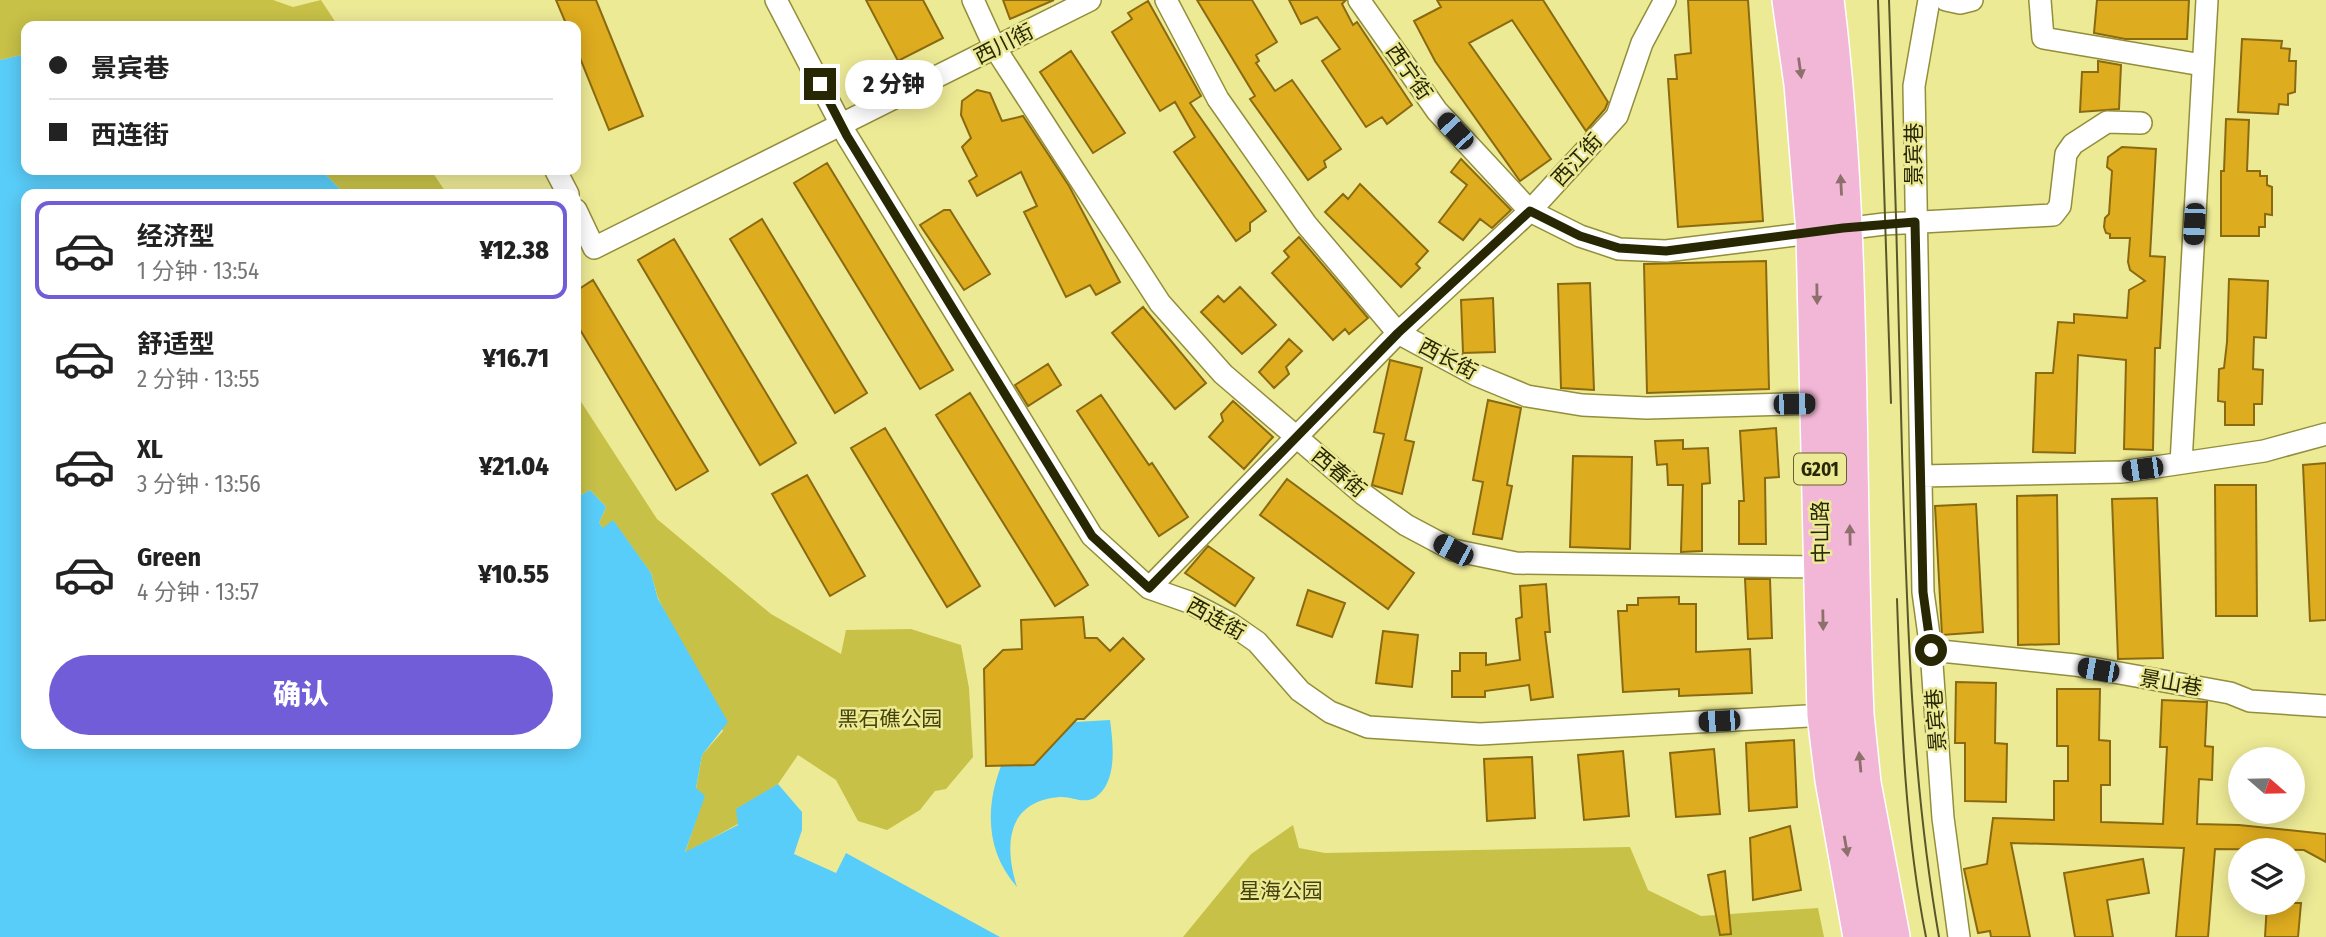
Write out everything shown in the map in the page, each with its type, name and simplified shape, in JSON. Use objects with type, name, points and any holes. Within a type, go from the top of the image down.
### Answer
[{"type":"highway","name":"中山路","points":[[1791,0],[1802,84],[1829,230],[1855,715],[1862,783],[1885,934]]},
{"type":"highway","name":"中山路","points":[[1825,0],[1835,77],[1819,403],[1826,715],[1834,780],[1885,934]]},
{"type":"street","name":"西连街","points":[[776,0],[842,126],[1092,536],[1149,588],[1189,602],[1231,624],[1257,642],[1300,691],[1330,712],[1368,727],[1480,734],[1826,715]]},
{"type":"street","name":"西春街","points":[[973,0],[995,48],[1160,303],[1223,374],[1363,495],[1406,524],[1453,550],[1516,563],[1822,567]]},
{"type":"street","name":"西川街","points":[[581,220],[594,247],[842,126],[1090,0]]},
{"type":"street","name":"西长街","points":[[1166,0],[1218,99],[1306,224],[1398,333],[1476,375],[1527,396],[1582,405],[1647,408],[1819,403]]},
{"type":"street","name":"西宁街","points":[[1359,0],[1437,111],[1530,211],[1580,236],[1619,248],[1666,251],[1829,230],[1915,222],[2053,215],[2060,206],[2066,154],[2073,144],[2107,122],[2141,123]]},
{"type":"street","name":"西江街","points":[[1149,588],[1398,333],[1530,211],[1617,116],[1642,43],[1665,0]]},
{"type":"street","name":"景宾巷","points":[[1929,0],[1914,86],[1923,592],[1931,650],[1943,818],[1959,937]]},
{"type":"street","points":[[1946,0],[1960,3],[1972,0]]},
{"type":"street","points":[[2040,0],[2043,38],[2202,65]]},
{"type":"street","points":[[2181,463],[2207,0]]},
{"type":"street","points":[[1921,476],[2122,472],[2264,452],[2326,434]]},
{"type":"street","name":"景山巷","points":[[1931,650],[2075,666],[2230,693],[2250,701],[2326,706]]},
{"type":"green space","points":[[0,0],[273,0],[293,7],[321,0],[335,21],[21,21],[21,55],[0,60]]},
{"type":"green space","points":[[326,175],[434,175],[444,189],[340,189]]},
{"type":"green space","name":"黑石礁公园","points":[[581,402],[657,519],[771,614],[841,654],[846,630],[911,629],[961,645],[969,688],[973,757],[946,789],[935,791],[920,810],[887,830],[858,821],[836,780],[798,755],[778,784],[761,795],[738,824],[685,853],[704,796],[696,789],[702,755],[723,731],[658,598],[651,573],[613,521],[603,529],[599,523],[606,507],[590,490],[581,495]]},
{"type":"green space","name":"星海公园","points":[[1293,825],[1299,848],[1325,853],[1630,847],[1648,890],[1701,916],[1818,908],[1824,937],[1183,937],[1251,854]]},
{"type":"water","points":[[21,55],[21,175],[326,175],[340,189],[21,189],[21,749],[581,749],[581,495],[590,490],[606,507],[599,523],[603,528],[613,520],[651,573],[658,599],[728,722],[702,755],[696,788],[705,796],[685,852],[738,825],[736,809],[778,784],[802,812],[802,830],[794,854],[836,873],[846,853],[1000,937],[0,937],[0,60]]},
{"type":"water","points":[[1110,720],[1111,772],[1103,790],[1096,797],[1087,800],[1060,797],[1042,800],[1019,816],[1013,828],[1011,842],[1017,887],[999,859],[991,829],[992,798],[1001,766],[1034,765],[1075,722]]},
{"type":"building","points":[[556,0],[596,0],[643,116],[609,130],[581,60],[581,21],[565,21]]},
{"type":"building","points":[[866,0],[923,0],[943,38],[898,61]]},
{"type":"building","points":[[1003,0],[1054,0],[1010,19]]},
{"type":"building","points":[[1197,0],[1252,0],[1277,42],[1256,55],[1259,61],[1256,63],[1275,91],[1292,80],[1341,149],[1324,161],[1326,167],[1308,180],[1250,99],[1255,96]]},
{"type":"building","points":[[1289,0],[1346,0],[1342,4],[1353,25],[1357,22],[1412,105],[1387,124],[1382,117],[1366,127],[1322,61],[1340,49],[1317,17],[1301,24]]},
{"type":"building","points":[[1437,0],[1543,0],[1608,102],[1605,109],[1586,131],[1512,20],[1469,43],[1551,159],[1520,181],[1435,61],[1414,21],[1441,7]]},
{"type":"building","points":[[1688,0],[1748,0],[1763,221],[1678,227],[1668,79],[1677,79],[1675,55],[1691,53]]},
{"type":"building","points":[[2097,0],[2189,0],[2187,39],[2125,39],[2094,33]]},
{"type":"building","points":[[1148,1],[1201,96],[1190,103],[1266,211],[1250,223],[1250,231],[1236,241],[1174,152],[1195,137],[1175,102],[1160,111],[1112,32],[1132,19],[1128,13]]},
{"type":"building","points":[[2242,39],[2282,41],[2281,48],[2290,49],[2289,61],[2296,61],[2295,92],[2288,94],[2288,105],[2279,104],[2278,114],[2238,112]]},
{"type":"building","points":[[1071,51],[1125,133],[1093,153],[1040,72]]},
{"type":"building","points":[[2098,61],[2121,65],[2119,109],[2080,112],[2082,72],[2098,72]]},
{"type":"building","points":[[977,90],[990,93],[1002,121],[1023,116],[1069,186],[1120,282],[1096,295],[1090,285],[1066,297],[1024,212],[1037,206],[1021,172],[977,196],[969,181],[977,176],[962,147],[971,138],[961,115],[962,101]]},
{"type":"building","points":[[2226,119],[2249,120],[2247,171],[2260,171],[2260,176],[2267,176],[2267,185],[2272,187],[2272,215],[2265,214],[2265,227],[2259,227],[2259,236],[2221,236],[2221,171],[2224,171]]},
{"type":"building","points":[[2122,147],[2156,149],[2150,256],[2165,257],[2160,348],[2155,348],[2153,450],[2124,449],[2126,360],[2078,355],[2075,453],[2033,452],[2036,373],[2053,373],[2058,322],[2074,323],[2074,314],[2127,318],[2129,290],[2145,281],[2130,270],[2130,238],[2110,238],[2104,227],[2105,218],[2109,214],[2112,171],[2107,167],[2108,157]]},
{"type":"building","points":[[1461,159],[1511,210],[1492,228],[1480,219],[1463,240],[1439,222],[1467,185],[1451,172]]},
{"type":"building","points":[[827,163],[953,370],[920,389],[794,183]]},
{"type":"building","points":[[1360,184],[1428,251],[1416,264],[1420,268],[1401,287],[1325,212],[1343,194],[1348,199]]},
{"type":"building","points":[[944,210],[950,210],[990,274],[964,290],[920,225]]},
{"type":"building","points":[[762,219],[867,393],[835,413],[730,239]]},
{"type":"building","points":[[1299,237],[1368,318],[1349,334],[1345,329],[1333,340],[1272,273],[1289,257],[1284,251]]},
{"type":"building","points":[[674,239],[796,443],[760,465],[638,260]]},
{"type":"building","points":[[1766,261],[1769,389],[1647,393],[1644,264]]},
{"type":"building","points":[[2229,279],[2268,281],[2266,338],[2254,337],[2253,369],[2263,370],[2262,404],[2254,404],[2254,425],[2225,425],[2225,402],[2218,401],[2219,369],[2224,368],[2227,342]]},
{"type":"building","points":[[593,280],[708,471],[676,490],[581,331],[581,288]]},
{"type":"building","points":[[1590,283],[1594,390],[1561,388],[1558,284]]},
{"type":"building","points":[[1240,287],[1276,325],[1242,354],[1201,312],[1218,296],[1224,302]]},
{"type":"building","points":[[1493,298],[1495,352],[1463,353],[1461,300]]},
{"type":"building","points":[[1143,307],[1206,383],[1175,409],[1112,333]]},
{"type":"building","points":[[1289,339],[1302,351],[1286,367],[1289,374],[1274,388],[1259,372]]},
{"type":"building","points":[[1390,360],[1422,368],[1405,440],[1414,442],[1402,494],[1372,485],[1384,434],[1374,432]]},
{"type":"building","points":[[1048,364],[1061,385],[1028,406],[1015,385]]},
{"type":"building","points":[[970,393],[1088,585],[1055,606],[936,415]]},
{"type":"building","points":[[1101,395],[1188,517],[1159,536],[1077,411]]},
{"type":"building","points":[[1488,400],[1521,408],[1507,485],[1512,486],[1502,539],[1473,534],[1483,482],[1473,480]]},
{"type":"building","points":[[1233,401],[1273,437],[1244,469],[1209,437],[1223,421],[1221,414]]},
{"type":"building","points":[[885,428],[980,586],[947,607],[851,448]]},
{"type":"building","points":[[1776,428],[1779,477],[1765,478],[1766,544],[1739,544],[1739,501],[1744,501],[1740,431]]},
{"type":"building","points":[[1683,440],[1683,449],[1708,448],[1710,483],[1702,484],[1702,551],[1681,552],[1683,485],[1668,485],[1667,464],[1657,465],[1655,441]]},
{"type":"building","points":[[1573,456],[1632,457],[1630,549],[1570,547]]},
{"type":"building","points":[[2326,463],[2326,620],[2310,621],[2303,465]]},
{"type":"building","points":[[807,475],[865,576],[830,596],[772,494]]},
{"type":"building","points":[[1287,479],[1414,573],[1388,609],[1260,515]]},
{"type":"building","points":[[2215,485],[2256,485],[2257,616],[2216,616]]},
{"type":"building","points":[[2057,495],[2059,644],[2018,645],[2017,496]]},
{"type":"building","points":[[2157,498],[2163,658],[2118,659],[2112,499]]},
{"type":"building","points":[[1976,504],[1983,632],[1942,635],[1935,506]]},
{"type":"building","points":[[1208,546],[1254,578],[1235,606],[1185,573]]},
{"type":"building","points":[[1745,579],[1770,579],[1772,638],[1748,639]]},
{"type":"building","points":[[1546,584],[1550,632],[1545,632],[1553,697],[1531,700],[1529,685],[1485,691],[1485,697],[1452,697],[1452,671],[1460,671],[1460,653],[1486,653],[1486,665],[1520,660],[1516,619],[1522,617],[1520,586]]},
{"type":"building","points":[[1308,590],[1345,603],[1332,637],[1297,625]]},
{"type":"building","points":[[1679,597],[1679,604],[1696,604],[1696,652],[1750,649],[1752,693],[1679,696],[1679,689],[1623,692],[1618,611],[1627,611],[1627,605],[1638,605],[1638,598]]},
{"type":"building","points":[[1083,617],[1085,638],[1097,638],[1110,651],[1123,638],[1144,659],[1084,719],[1077,719],[1034,765],[986,766],[984,669],[1003,650],[1022,649],[1021,620]]},
{"type":"building","points":[[1383,631],[1418,635],[1412,687],[1376,683]]},
{"type":"building","points":[[1956,682],[1996,683],[1995,743],[2007,744],[2006,802],[1965,801],[1965,743],[1955,743]]},
{"type":"building","points":[[2057,689],[2100,689],[2099,740],[2110,741],[2110,785],[2101,785],[2101,822],[2163,824],[2167,747],[2160,747],[2162,700],[2207,702],[2205,746],[2213,747],[2212,780],[2199,779],[2197,824],[2239,825],[2326,834],[2326,862],[2305,851],[2305,838],[2228,838],[2228,849],[2215,849],[2208,937],[2176,937],[2184,848],[2011,843],[2030,937],[1991,937],[1990,931],[1978,933],[1964,869],[1987,864],[1993,818],[2054,820],[2054,781],[2068,781],[2068,746],[2057,746]]},
{"type":"building","points":[[1794,740],[1797,807],[1749,811],[1746,743]]},
{"type":"building","points":[[1714,749],[1720,814],[1676,817],[1670,753]]},
{"type":"building","points":[[1623,751],[1629,816],[1584,820],[1578,755]]},
{"type":"building","points":[[1532,757],[1535,818],[1487,821],[1484,759]]},
{"type":"building","points":[[1790,826],[1801,890],[1753,900],[1750,838]]},
{"type":"building","points":[[2143,859],[2149,893],[2107,900],[2113,937],[2075,937],[2064,873]]},
{"type":"building","points":[[1725,871],[1731,934],[1720,935],[1708,875]]},
{"type":"building","points":[[2266,915],[2300,915],[2298,937],[2265,937]]},
{"type":"tram line","points":[[1878,0],[1891,403]]},
{"type":"tram line","points":[[1889,0],[1912,695],[1922,816],[1939,937]]},
{"type":"tram line","points":[[1897,599],[1908,811],[1926,937]]},
{"type":"route","points":[[820,84],[847,136],[1092,536],[1149,588],[1398,333],[1530,211],[1580,236],[1619,248],[1666,251],[1843,228],[1915,222],[1923,592],[1931,650]]}]
